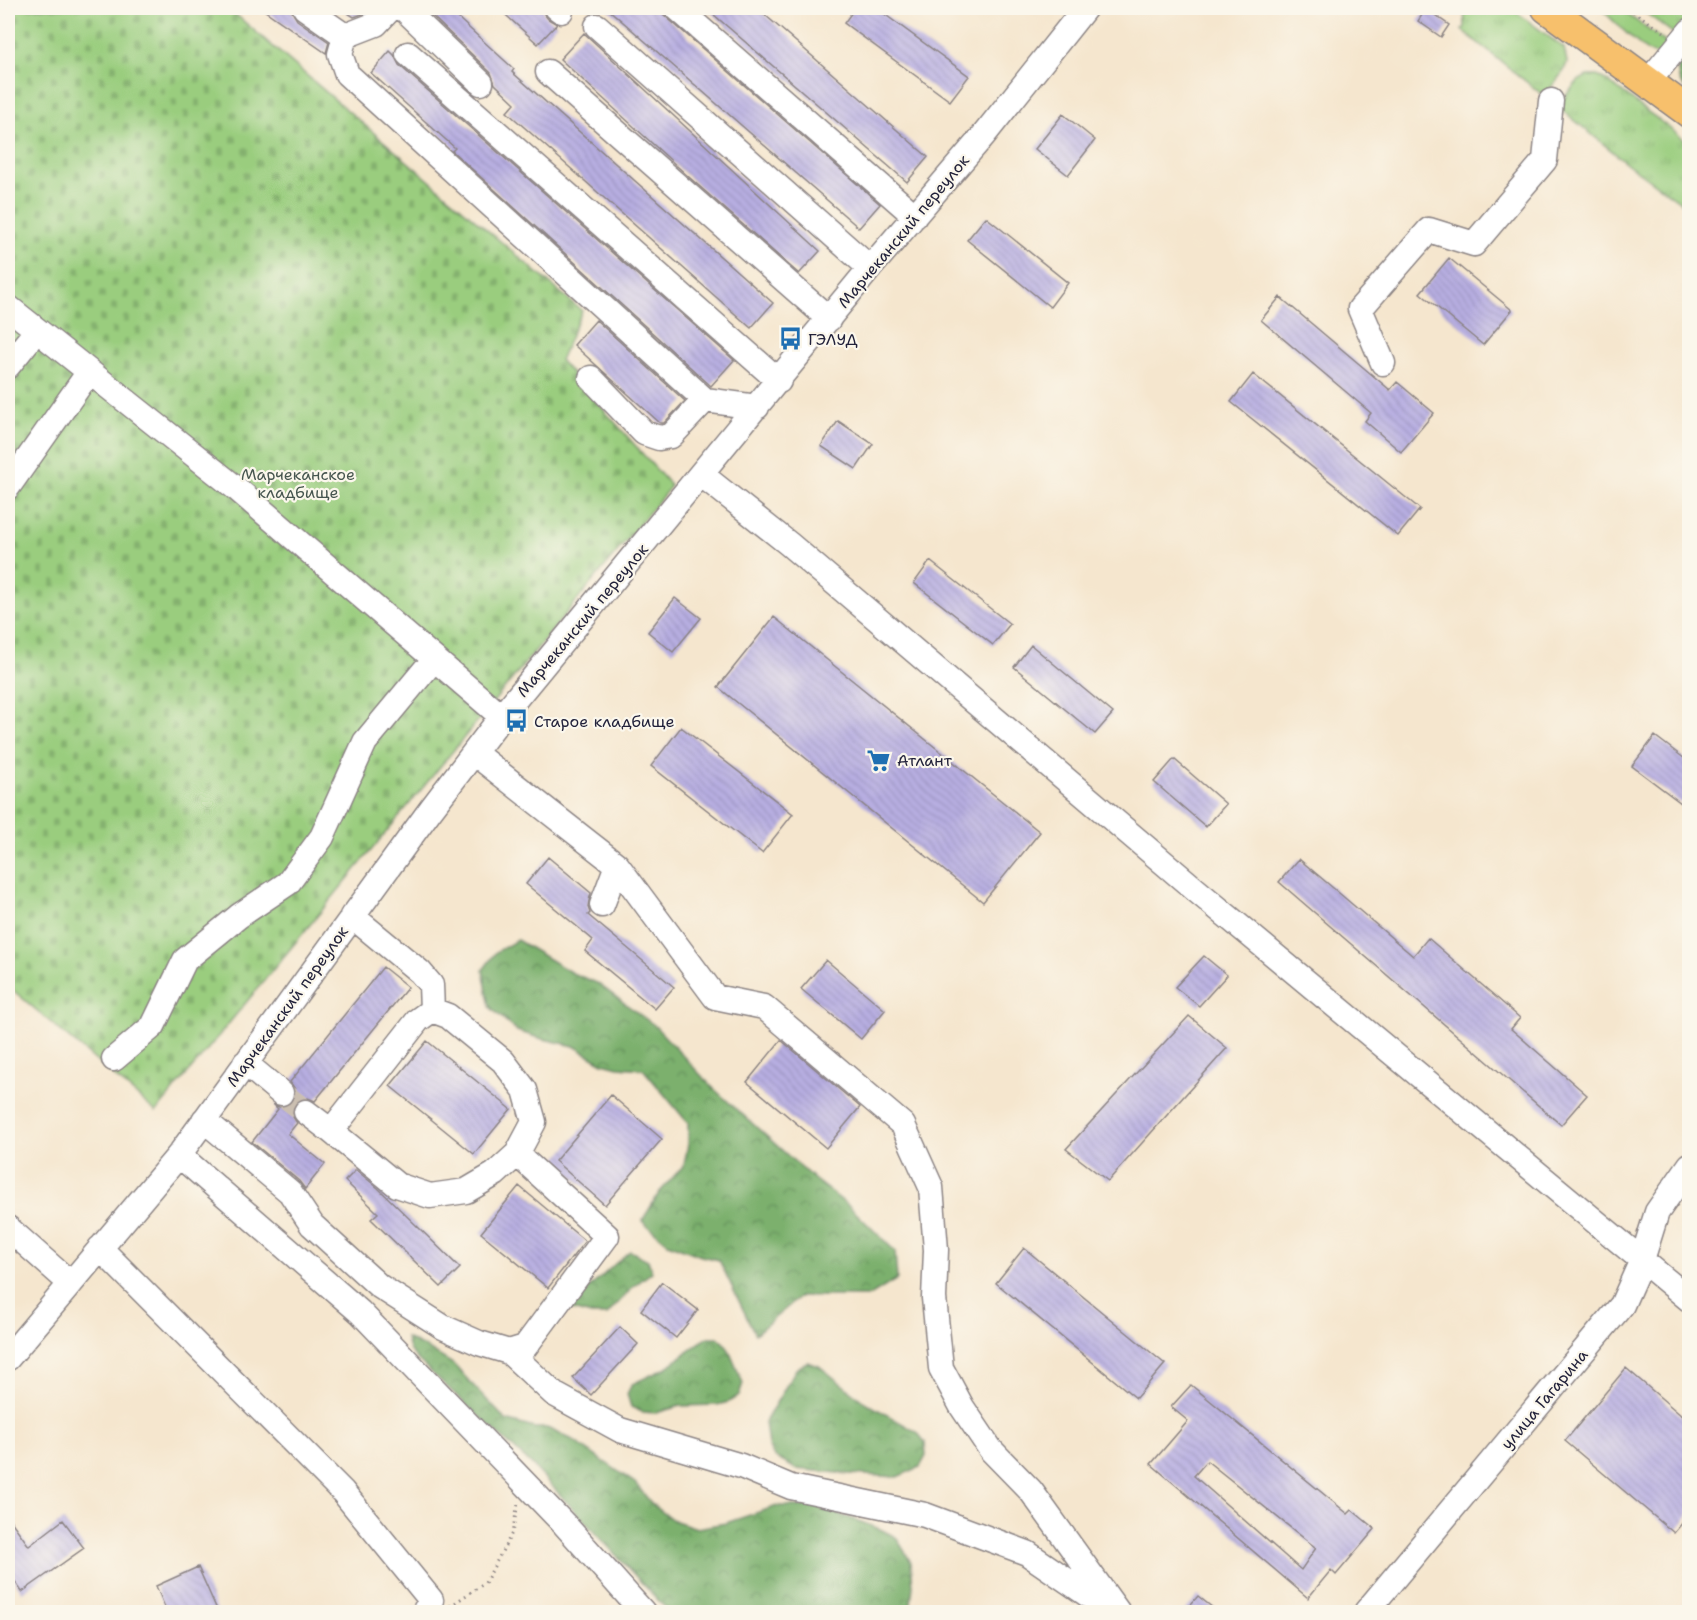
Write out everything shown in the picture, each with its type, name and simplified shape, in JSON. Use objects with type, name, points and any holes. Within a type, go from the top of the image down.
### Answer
[{"type":"main road","points":[[1547,8],[1689,113]]},
{"type":"street","points":[[305,8],[345,36]]},
{"type":"street","points":[[345,36],[376,24],[391,8]]},
{"type":"street","points":[[403,8],[481,83]]},
{"type":"street","points":[[677,8],[915,216]]},
{"type":"street","name":"Марчеканский переулок","points":[[8,1359],[179,1155],[352,916],[502,717],[870,268],[983,136],[1085,8]]},
{"type":"street","points":[[597,26],[870,268]]},
{"type":"street","points":[[345,36],[340,54],[347,74],[705,400],[757,407]]},
{"type":"street","points":[[1648,82],[1685,36]]},
{"type":"street","points":[[408,54],[779,381]]},
{"type":"street","points":[[548,72],[829,320]]},
{"type":"street","points":[[1383,363],[1360,309],[1429,230],[1474,244],[1545,160],[1551,101]]},
{"type":"street","points":[[8,307],[237,489],[502,717]]},
{"type":"street","points":[[8,366],[37,330]]},
{"type":"street","points":[[8,487],[89,372]]},
{"type":"street","points":[[591,378],[644,434],[659,438],[670,436],[705,400]]},
{"type":"street","points":[[702,475],[789,544],[1197,891],[1689,1300]]},
{"type":"street","points":[[114,1059],[153,1026],[184,960],[239,915],[288,883],[322,837],[365,742],[434,659]]},
{"type":"street","points":[[474,753],[617,865],[715,997],[764,1007],[903,1125],[931,1187],[936,1250],[934,1298],[941,1368],[962,1407],[991,1450],[1030,1491],[1119,1612]]},
{"type":"street","points":[[602,905],[617,865]]},
{"type":"street","points":[[352,916],[420,972],[431,985],[432,1010]]},
{"type":"street","points":[[331,1131],[418,1020],[432,1010]]},
{"type":"street","points":[[306,1112],[397,1185],[430,1196],[466,1191],[495,1174],[517,1154],[534,1122],[525,1090],[502,1061],[448,1016],[432,1010]]},
{"type":"street","points":[[245,1063],[281,1093]]},
{"type":"street","points":[[204,1120],[290,1192],[312,1225],[379,1286],[443,1327],[479,1343],[509,1352],[554,1394],[620,1430],[741,1466],[791,1487],[925,1515],[1027,1553],[1113,1612]]},
{"type":"street","points":[[509,1352],[525,1347],[608,1236],[517,1154]]},
{"type":"street","points":[[179,1155],[360,1312],[523,1482],[643,1612]]},
{"type":"street","name":"улица Гагарина","points":[[1366,1612],[1622,1305],[1642,1260],[1657,1212],[1689,1166]]},
{"type":"street","points":[[8,1228],[70,1283]]},
{"type":"street","points":[[100,1248],[343,1492],[431,1600],[424,1612]]},
{"type":"path","points":[[1628,8],[1685,36]]},
{"type":"path","points":[[450,1606],[485,1582],[512,1533],[523,1482]]},
{"type":"green space","name":"Марчеканское кладбище","points":[[8,8],[228,8],[582,311],[560,360],[671,486],[156,1112],[8,986]]},
{"type":"green space","points":[[1464,8],[1511,8],[1564,48],[1567,62],[1564,71],[1544,96],[1462,30],[1465,27]]},
{"type":"green space","points":[[1602,8],[1619,8],[1669,45],[1663,54],[1649,52],[1627,34]]},
{"type":"green space","points":[[1639,8],[1689,8],[1689,27],[1674,34]]},
{"type":"green space","points":[[1689,53],[1689,91],[1680,82],[1678,62]]},
{"type":"green space","points":[[1587,76],[1597,76],[1606,80],[1689,143],[1689,208],[1629,165],[1557,106],[1578,81]]},
{"type":"green space","points":[[517,940],[572,973],[597,983],[654,1025],[713,1088],[815,1180],[849,1206],[895,1251],[897,1279],[870,1296],[801,1296],[755,1334],[719,1260],[701,1256],[668,1243],[642,1221],[659,1193],[684,1165],[688,1144],[688,1123],[643,1069],[603,1063],[574,1046],[517,1031],[490,1007],[483,970],[496,952]]},
{"type":"green space","points":[[630,1251],[648,1260],[652,1272],[634,1286],[607,1315],[591,1315],[569,1309],[576,1298]]},
{"type":"green space","points":[[406,1338],[453,1364],[506,1420],[534,1428],[547,1428],[571,1439],[635,1483],[652,1504],[673,1520],[697,1528],[726,1523],[777,1506],[817,1506],[896,1537],[911,1562],[913,1586],[910,1612],[669,1612],[534,1467],[418,1360],[409,1350]]},
{"type":"green space","points":[[706,1338],[718,1338],[727,1346],[743,1383],[739,1395],[729,1402],[717,1405],[680,1406],[656,1413],[642,1412],[631,1407],[627,1394],[632,1384],[666,1368]]},
{"type":"green space","points":[[807,1362],[819,1366],[863,1401],[917,1432],[925,1442],[926,1456],[920,1467],[897,1477],[849,1474],[796,1469],[774,1457],[768,1446],[765,1422],[796,1369]]},
{"type":"building","points":[[261,8],[290,8],[297,20],[329,42],[326,53]]},
{"type":"building","points":[[340,8],[371,8],[368,12],[354,17]]},
{"type":"building","points":[[431,8],[447,8],[514,69],[512,72],[773,303],[751,328],[507,112],[515,103],[495,84],[491,73],[427,11]]},
{"type":"building","points":[[498,8],[543,8],[548,19],[557,24],[538,44]]},
{"type":"building","points":[[607,8],[656,8],[880,204],[859,228]]},
{"type":"building","points":[[706,8],[757,8],[928,157],[907,182]]},
{"type":"building","points":[[855,8],[876,8],[969,76],[950,101],[844,23]]},
{"type":"building","points":[[1426,9],[1449,25],[1441,37],[1418,21]]},
{"type":"building","points":[[584,33],[820,251],[799,274],[560,59]]},
{"type":"building","points":[[390,51],[399,65],[734,360],[711,386],[452,151],[455,148],[371,73]]},
{"type":"building","points":[[1063,114],[1095,140],[1068,175],[1035,149]]},
{"type":"building","points":[[986,217],[1068,283],[1050,307],[967,240]]},
{"type":"building","points":[[1449,258],[1512,310],[1483,345],[1420,293]]},
{"type":"building","points":[[1280,297],[1390,390],[1397,382],[1434,413],[1401,452],[1365,421],[1371,413],[1261,320]]},
{"type":"building","points":[[596,320],[685,401],[664,423],[660,423],[574,345]]},
{"type":"building","points":[[1253,374],[1420,509],[1398,536],[1231,402]]},
{"type":"building","points":[[838,421],[873,444],[856,469],[821,446]]},
{"type":"building","points":[[930,561],[1010,624],[993,645],[914,583]]},
{"type":"building","points":[[675,598],[701,618],[673,652],[648,632]]},
{"type":"building","name":"Атлант","points":[[774,617],[1040,832],[983,902],[718,687]]},
{"type":"building","points":[[1031,645],[1113,713],[1095,734],[1014,667]]},
{"type":"building","points":[[681,727],[793,814],[762,853],[651,766]]},
{"type":"building","points":[[1655,736],[1689,762],[1689,809],[1632,766]]},
{"type":"building","points":[[1174,759],[1226,804],[1206,827],[1154,782]]},
{"type":"building","points":[[548,857],[591,893],[588,915],[674,987],[655,1009],[585,951],[593,940],[526,884]]},
{"type":"building","points":[[1299,859],[1413,956],[1428,938],[1520,1018],[1511,1029],[1587,1095],[1561,1125],[1279,882]]},
{"type":"building","points":[[1204,956],[1227,975],[1199,1006],[1175,987]]},
{"type":"building","points":[[826,960],[885,1010],[861,1039],[801,989]]},
{"type":"building","points":[[383,967],[408,987],[315,1101],[308,1098],[301,1099],[295,1103],[292,1110],[297,1123],[288,1134],[325,1164],[305,1189],[299,1181],[252,1142],[278,1109],[273,1104],[285,1107],[292,1102],[295,1089],[290,1082]]},
{"type":"building","points":[[1189,1016],[1227,1048],[1108,1181],[1066,1149]]},
{"type":"building","points":[[781,1040],[860,1107],[826,1148],[747,1082]]},
{"type":"building","points":[[427,1041],[511,1109],[474,1154],[390,1086]]},
{"type":"building","points":[[611,1095],[662,1139],[605,1205],[555,1161]]},
{"type":"building","points":[[356,1170],[378,1188],[460,1268],[441,1287],[371,1219],[378,1213],[345,1181]]},
{"type":"building","points":[[519,1186],[585,1241],[548,1288],[481,1233]]},
{"type":"building","points":[[1024,1248],[1165,1364],[1136,1398],[996,1283]]},
{"type":"building","points":[[662,1282],[698,1310],[676,1338],[641,1310]]},
{"type":"building","points":[[620,1327],[638,1344],[591,1395],[573,1378]]},
{"type":"building","points":[[1626,1368],[1689,1422],[1689,1515],[1674,1533],[1565,1441]]},
{"type":"building","points":[[1191,1385],[1348,1514],[1352,1510],[1375,1529],[1336,1575],[1331,1570],[1308,1598],[1151,1464],[1188,1421],[1171,1407]],"holes":[[[1207,1461],[1316,1548],[1301,1570],[1194,1476]]]},
{"type":"building","points":[[8,1517],[29,1546],[63,1520],[84,1548],[22,1592],[8,1571]]},
{"type":"building","points":[[198,1567],[218,1612],[167,1612],[156,1586]]},
{"type":"building","points":[[1198,1596],[1218,1612],[1184,1612]]},
{"type":"tunnel","points":[[281,1093],[306,1112]]},
{"type":"place","name":"ГЭЛУД","points":[[790,339]]},
{"type":"place","name":"Старое кладбище","points":[[516,721]]},
{"type":"place","name":"Атлант","points":[[879,760]]}]
